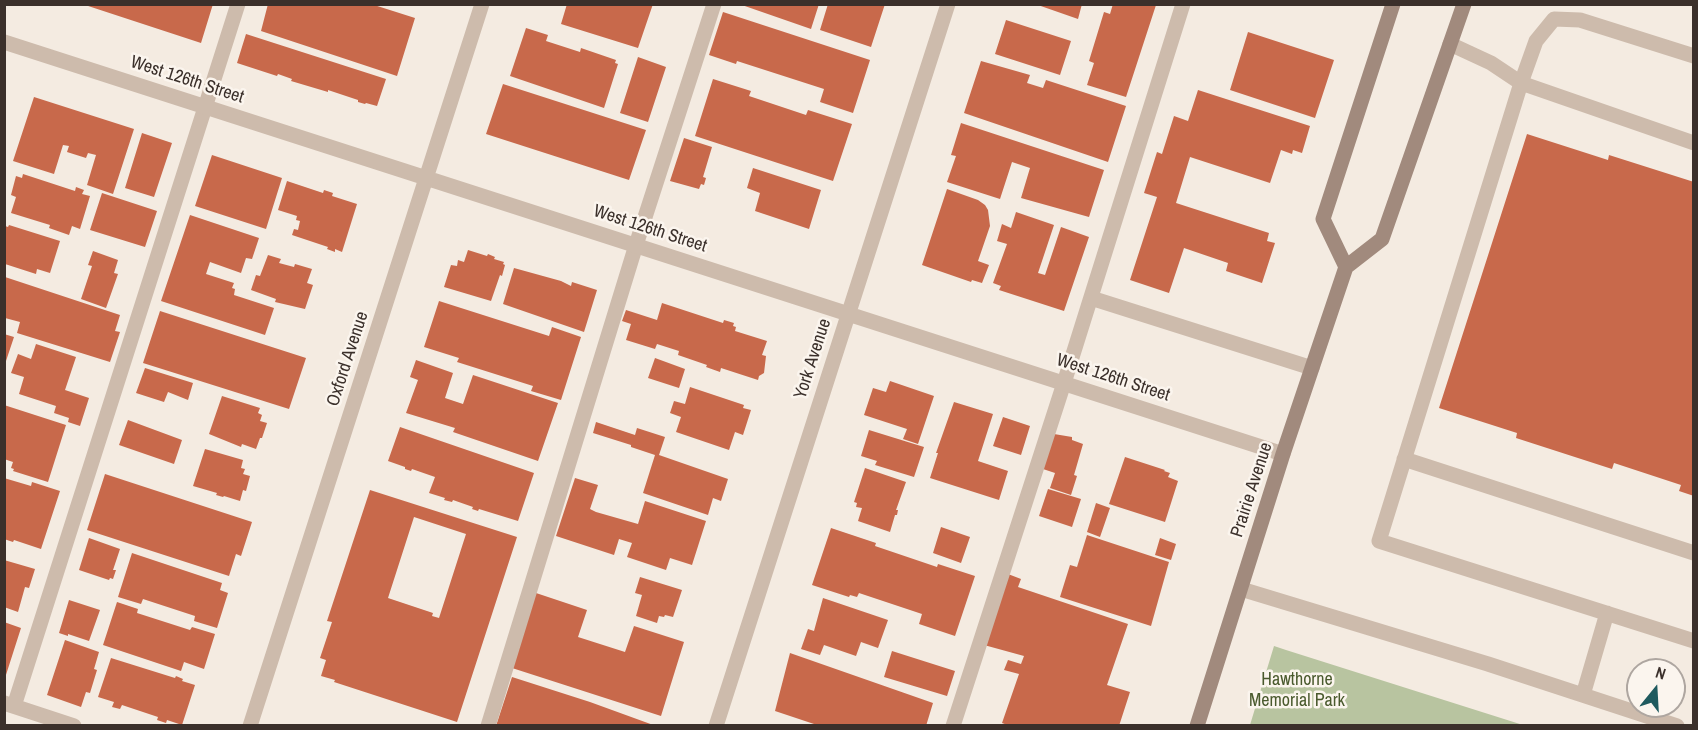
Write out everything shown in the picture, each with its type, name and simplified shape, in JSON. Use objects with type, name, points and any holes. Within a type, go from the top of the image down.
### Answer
[{"type":"main road","points":[[1393,4],[1323,219],[1346,267],[1382,239],[1464,4]]},
{"type":"main road","name":"Prairie Avenue","points":[[1197,726],[1346,267]]},
{"type":"street","points":[[74,726],[9,704],[238,4]]},
{"type":"street","name":"Oxford Avenue","points":[[250,726],[482,4]]},
{"type":"street","points":[[488,726],[636,245],[714,4]]},
{"type":"street","name":"York Avenue","points":[[716,726],[948,4]]},
{"type":"street","points":[[953,726],[1183,4]]},
{"type":"street","points":[[1694,56],[1580,20],[1554,19],[1536,41],[1379,541],[1694,641]]},
{"type":"street","name":"West 126th Street","points":[[4,42],[1284,454]]},
{"type":"street","points":[[1450,44],[1491,63],[1521,83],[1694,142]]},
{"type":"street","points":[[1091,298],[1312,368]]},
{"type":"street","points":[[1404,459],[1694,553]]},
{"type":"street","points":[[1240,588],[1677,726]]},
{"type":"street","points":[[1583,695],[1607,613]]},
{"type":"green space","name":"Hawthorne Memorial Park","points":[[1274,646],[1286,650],[1523,725],[1250,725]]},
{"type":"building","points":[[82,4],[213,4],[201,43]]},
{"type":"building","points":[[268,4],[371,4],[415,18],[397,76],[261,31]]},
{"type":"building","points":[[567,4],[653,4],[638,48],[561,24]]},
{"type":"building","points":[[739,4],[819,4],[811,29]]},
{"type":"building","points":[[828,4],[885,4],[871,47],[820,30]]},
{"type":"building","points":[[1035,4],[1082,4],[1078,19]]},
{"type":"building","points":[[1113,4],[1156,5],[1126,97],[1087,85],[1094,63],[1089,61],[1104,12],[1110,14]]},
{"type":"building","points":[[723,12],[870,60],[853,113],[820,102],[824,89],[737,61],[736,64],[709,55]]},
{"type":"building","points":[[1006,20],[1071,41],[1060,75],[995,54]]},
{"type":"building","points":[[526,28],[548,35],[546,41],[580,52],[581,48],[616,60],[615,63],[618,64],[604,108],[510,76]]},
{"type":"building","points":[[1248,32],[1334,60],[1315,118],[1230,90]]},
{"type":"building","points":[[246,34],[386,79],[377,106],[237,63]]},
{"type":"building","points":[[638,57],[666,67],[648,122],[620,113]]},
{"type":"building","points":[[981,61],[1030,75],[1027,83],[1043,88],[1046,80],[1126,106],[1108,162],[964,113]]},
{"type":"building","points":[[713,79],[751,91],[749,96],[806,115],[808,110],[852,124],[833,181],[695,136]]},
{"type":"building","points":[[503,84],[646,130],[629,180],[486,134]]},
{"type":"building","points":[[1198,90],[1310,126],[1302,153],[1293,150],[1292,154],[1281,150],[1270,183],[1190,157],[1176,203],[1269,233],[1267,241],[1275,243],[1262,283],[1226,271],[1228,263],[1184,248],[1169,293],[1130,280],[1157,197],[1144,193],[1157,152],[1162,154],[1174,116],[1188,121]]},
{"type":"building","points":[[34,97],[134,129],[113,194],[87,185],[96,155],[88,153],[86,158],[67,152],[69,146],[63,145],[54,174],[13,161]]},
{"type":"building","points":[[961,123],[1104,170],[1089,217],[1021,198],[1030,168],[1012,162],[1000,199],[947,182],[956,156],[951,155]]},
{"type":"building","points":[[142,133],[172,143],[154,197],[125,188]]},
{"type":"building","points":[[1527,134],[1608,160],[1609,155],[1694,182],[1694,496],[1679,491],[1681,485],[1614,463],[1612,469],[1516,438],[1517,433],[1439,408]]},
{"type":"building","points":[[684,138],[712,147],[703,177],[706,178],[704,185],[701,184],[699,189],[670,181]]},
{"type":"building","points":[[212,155],[282,178],[266,229],[195,206]]},
{"type":"building","points":[[753,168],[821,190],[809,229],[755,211],[760,193],[747,188]]},
{"type":"building","points":[[23,174],[75,191],[76,187],[84,190],[82,194],[90,196],[80,229],[72,226],[69,235],[49,228],[50,225],[11,213],[16,197],[11,195],[16,176],[22,178]]},
{"type":"building","points":[[287,181],[323,193],[324,190],[333,193],[332,196],[357,204],[342,252],[335,249],[335,252],[327,249],[328,247],[292,235],[294,229],[298,230],[300,221],[296,220],[297,216],[278,210]]},
{"type":"building","points":[[947,189],[978,200],[988,210],[990,226],[978,261],[989,265],[982,283],[972,280],[971,282],[922,265]]},
{"type":"building","points":[[102,193],[157,211],[145,247],[90,230]]},
{"type":"building","points":[[1016,212],[1054,225],[1038,273],[1045,275],[1061,227],[1089,237],[1064,311],[999,290],[1001,286],[993,283],[1007,244],[997,241],[1002,224],[1011,228]]},
{"type":"building","points":[[190,215],[259,238],[252,259],[246,258],[241,273],[210,262],[206,274],[234,283],[232,288],[235,289],[234,295],[274,308],[265,335],[161,301]]},
{"type":"building","points":[[9,225],[60,241],[50,273],[37,269],[36,274],[5,264],[5,226]]},
{"type":"building","points":[[468,250],[487,256],[488,254],[504,262],[502,276],[500,275],[491,301],[444,287],[451,265],[457,266],[458,260],[464,262]]},
{"type":"building","points":[[93,251],[118,260],[114,273],[118,274],[106,308],[81,299],[92,266],[88,265]]},
{"type":"building","points":[[268,255],[281,259],[279,263],[294,267],[295,264],[312,269],[307,283],[313,285],[305,309],[275,302],[276,299],[251,290],[256,275],[260,276]]},
{"type":"building","points":[[514,268],[571,286],[572,282],[597,290],[584,332],[503,304]]},
{"type":"building","points":[[5,277],[120,315],[115,331],[120,332],[110,362],[17,333],[20,322],[5,318]]},
{"type":"building","points":[[439,301],[549,336],[552,327],[581,337],[561,400],[531,391],[533,386],[457,362],[459,358],[424,347]]},
{"type":"building","points":[[662,303],[723,323],[724,320],[734,323],[735,331],[767,341],[762,355],[766,356],[764,373],[759,376],[758,380],[721,368],[720,372],[678,355],[679,351],[657,344],[655,349],[626,340],[631,324],[622,321],[626,310],[657,320]]},
{"type":"building","points":[[160,311],[306,358],[289,409],[143,363]]},
{"type":"building","points":[[4,334],[14,337],[5,364],[4,364]]},
{"type":"building","points":[[36,344],[76,357],[65,390],[89,398],[80,426],[68,422],[69,418],[54,413],[56,406],[19,394],[24,377],[11,373],[18,354],[31,359]]},
{"type":"building","points":[[655,358],[685,369],[679,388],[648,378]]},
{"type":"building","points":[[416,360],[453,373],[445,398],[463,404],[473,375],[558,403],[538,461],[453,432],[455,428],[406,413],[418,380],[410,377]]},
{"type":"building","points":[[145,368],[193,383],[188,400],[168,392],[164,402],[136,393]]},
{"type":"building","points":[[890,381],[934,396],[918,444],[903,439],[907,429],[864,415],[873,388],[886,392]]},
{"type":"building","points":[[690,387],[744,405],[743,408],[751,410],[743,435],[735,432],[729,450],[676,432],[681,417],[670,413],[674,401],[685,404]]},
{"type":"building","points":[[222,396],[260,408],[258,413],[262,415],[260,421],[267,423],[256,449],[242,444],[241,447],[209,434]]},
{"type":"building","points":[[954,402],[993,414],[978,461],[1008,471],[999,500],[930,478],[938,453],[936,453]]},
{"type":"building","points":[[4,405],[66,425],[48,482],[13,471],[14,469],[11,468],[13,462],[4,459]]},
{"type":"building","points":[[1003,417],[1030,426],[1021,455],[993,446]]},
{"type":"building","points":[[128,420],[182,440],[174,464],[119,445]]},
{"type":"building","points":[[596,422],[635,435],[637,428],[665,437],[659,455],[728,479],[721,501],[713,498],[708,515],[643,493],[655,455],[593,433]]},
{"type":"building","points":[[400,427],[534,473],[518,521],[479,509],[478,511],[453,500],[452,502],[444,500],[445,498],[429,493],[435,477],[412,469],[411,471],[405,469],[405,467],[388,461]]},
{"type":"building","points":[[869,430],[924,447],[914,477],[875,465],[877,461],[861,456]]},
{"type":"building","points":[[1054,434],[1072,437],[1072,440],[1083,444],[1071,495],[1050,488],[1055,473],[1043,469]]},
{"type":"building","points":[[205,449],[243,460],[241,468],[245,469],[243,474],[250,476],[246,491],[243,490],[240,501],[193,486]]},
{"type":"building","points":[[1125,457],[1165,470],[1170,473],[1168,477],[1178,481],[1165,522],[1109,504]]},
{"type":"building","points":[[865,468],[906,482],[890,532],[858,521],[862,508],[856,507],[857,503],[854,502]]},
{"type":"building","points":[[105,474],[252,522],[241,556],[236,554],[229,576],[87,530]]},
{"type":"building","points":[[4,478],[31,486],[32,482],[60,491],[41,549],[4,539]]},
{"type":"building","points":[[575,478],[598,485],[590,509],[596,512],[638,524],[645,501],[706,521],[692,565],[670,558],[666,570],[627,557],[632,543],[619,539],[614,555],[556,536]]},
{"type":"building","points":[[1048,489],[1081,499],[1072,527],[1039,516]]},
{"type":"building","points":[[370,490],[517,537],[457,722],[321,676],[326,660],[320,658],[332,622],[327,621]],"holes":[[[414,517],[466,534],[439,618],[432,616],[433,613],[388,598]]]},
{"type":"building","points":[[1096,503],[1110,508],[1100,537],[1087,532]]},
{"type":"building","points":[[941,527],[970,537],[961,563],[933,553]]},
{"type":"building","points":[[831,528],[937,567],[938,564],[975,576],[955,636],[919,624],[922,614],[859,593],[857,597],[850,595],[849,597],[812,585]]},
{"type":"building","points":[[1087,535],[1169,562],[1151,626],[1060,597],[1070,565],[1077,567]]},
{"type":"building","points":[[89,538],[120,549],[113,570],[116,570],[113,579],[109,580],[79,570]]},
{"type":"building","points":[[1160,538],[1176,544],[1171,560],[1155,555]]},
{"type":"building","points":[[132,553],[222,583],[220,590],[228,593],[217,628],[194,621],[195,616],[143,599],[141,604],[118,597]]},
{"type":"building","points":[[4,560],[35,569],[29,588],[25,587],[18,612],[4,607]]},
{"type":"building","points":[[1008,574],[1021,579],[1018,587],[1128,624],[1107,685],[1130,692],[1119,726],[1010,726],[1002,723],[1019,674],[1004,670],[1008,660],[1021,664],[1024,656],[984,645]]},
{"type":"building","points":[[640,577],[682,590],[673,617],[659,616],[657,623],[636,616],[642,595],[635,593]]},
{"type":"building","points":[[536,593],[587,610],[578,637],[625,652],[634,626],[684,642],[661,716],[512,668]]},
{"type":"building","points":[[823,598],[888,620],[878,648],[861,642],[856,656],[824,645],[820,655],[801,649],[808,629],[814,631]]},
{"type":"building","points":[[69,600],[100,610],[89,641],[59,633]]},
{"type":"building","points":[[117,602],[138,609],[137,613],[190,630],[192,627],[215,634],[204,669],[184,662],[181,671],[103,645]]},
{"type":"building","points":[[4,622],[21,628],[5,678],[4,678]]},
{"type":"building","points":[[65,640],[99,652],[94,669],[97,670],[90,693],[86,692],[81,707],[47,695]]},
{"type":"building","points":[[892,651],[955,671],[947,696],[884,677]]},
{"type":"building","points":[[790,653],[933,703],[926,726],[820,726],[775,711]]},
{"type":"building","points":[[111,658],[175,678],[176,676],[183,679],[182,681],[195,685],[182,725],[167,720],[166,723],[157,720],[158,717],[122,705],[120,709],[112,707],[114,702],[98,697]]},
{"type":"building","points":[[512,677],[590,702],[656,726],[496,726]]}]
